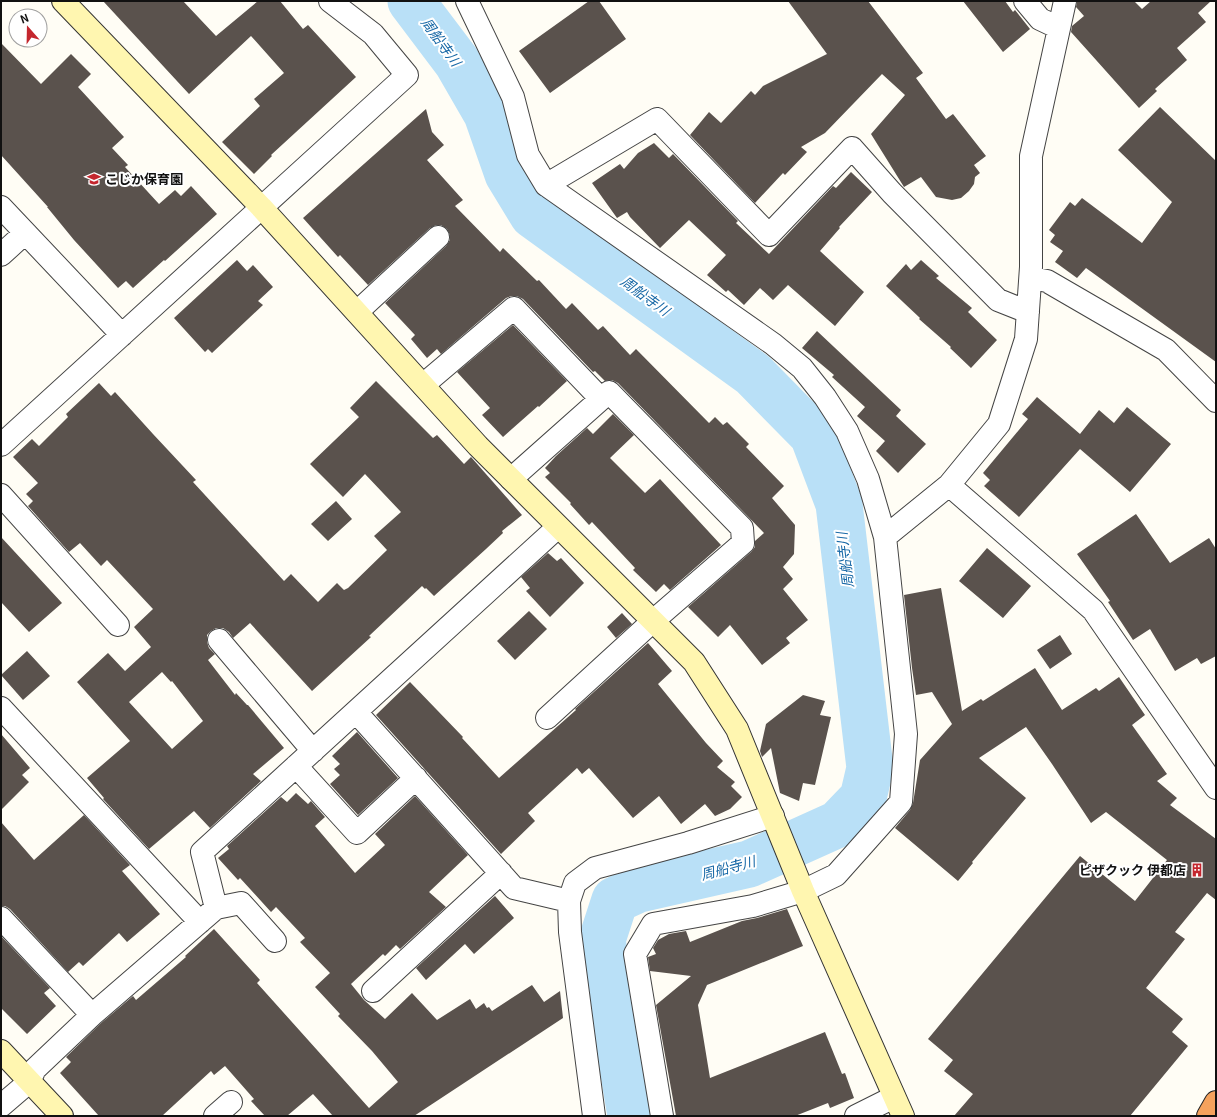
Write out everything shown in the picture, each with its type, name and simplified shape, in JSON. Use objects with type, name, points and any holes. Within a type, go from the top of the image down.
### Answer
[{"type":"highway","points":[[1208,1116],[1216,1102]]},
{"type":"street","points":[[63,1],[261,207],[478,446],[694,662],[737,729],[803,891],[899,1107],[856,1116]]},
{"type":"street","points":[[1,445],[407,75],[373,34],[330,1]]},
{"type":"street","points":[[467,1],[513,97],[528,155],[546,185],[766,340],[802,368],[825,397],[847,431],[868,479],[885,537],[906,734],[901,802],[836,875],[803,891],[753,906],[653,924],[635,954],[662,1116]]},
{"type":"street","points":[[1025,1],[1040,19],[1059,28]]},
{"type":"street","points":[[885,537],[949,485],[999,424],[1026,339],[1030,278],[1031,156],[1065,1]]},
{"type":"street","points":[[546,185],[657,119],[769,235],[852,148],[892,193],[998,300],[1028,312]]},
{"type":"street","points":[[1,207],[24,233],[122,334]]},
{"type":"street","points":[[1,255],[24,233]]},
{"type":"street","points":[[357,312],[438,237]]},
{"type":"street","points":[[1030,278],[1047,281],[1166,350],[1216,401]]},
{"type":"street","points":[[423,385],[514,308],[601,399]]},
{"type":"street","points":[[512,479],[609,392],[742,528],[743,544],[653,621],[548,718]]},
{"type":"street","points":[[949,485],[1093,610],[1216,788]]},
{"type":"street","points":[[1,494],[118,625]]},
{"type":"street","points":[[216,908],[202,852],[558,526]]},
{"type":"street","points":[[219,640],[313,751]]},
{"type":"street","points":[[1,708],[200,922]]},
{"type":"street","points":[[356,712],[514,888],[569,901]]},
{"type":"street","points":[[296,766],[357,833],[416,778]]},
{"type":"street","points":[[594,1116],[570,932],[569,901],[575,883],[595,868],[688,843],[773,816]]},
{"type":"street","points":[[372,991],[501,873]]},
{"type":"street","points":[[1,1106],[29,1082],[35,1069],[92,1015],[216,908],[240,903],[275,941]]},
{"type":"street","points":[[1,918],[92,1015]]},
{"type":"street","points":[[1,1051],[62,1116]]},
{"type":"building","points":[[103,1],[183,1],[216,36],[258,1],[280,1],[303,29],[308,25],[356,77],[271,155],[272,156],[254,174],[222,142],[260,106],[254,99],[284,73],[251,36],[189,94]]},
{"type":"building","points":[[589,1],[599,1],[626,39],[550,93],[519,51]]},
{"type":"building","points":[[788,1],[868,1],[923,73],[916,78],[946,119],[953,114],[986,156],[974,165],[980,173],[975,177],[974,184],[969,191],[961,198],[952,200],[936,197],[921,177],[904,187],[871,134],[905,95],[882,74],[825,133],[801,147],[807,152],[785,175],[783,173],[755,203],[690,135],[709,112],[721,123],[751,91],[755,95],[763,86],[827,54]]},
{"type":"building","points":[[963,1],[1005,1],[1013,12],[1015,10],[1030,29],[1003,52]]},
{"type":"building","points":[[1077,1],[1134,1],[1142,9],[1151,1],[1211,1],[1198,13],[1206,22],[1177,48],[1187,60],[1155,89],[1157,91],[1139,108],[1071,32],[1072,26],[1084,16],[1076,7]]},
{"type":"building","points":[[1,43],[41,84],[71,54],[91,74],[78,87],[124,137],[112,148],[128,165],[125,167],[159,204],[175,190],[181,196],[191,186],[217,214],[133,288],[126,281],[118,288],[74,240],[48,207],[1,155]]},
{"type":"building","points":[[1160,107],[1216,161],[1216,362],[1086,268],[1077,278],[1055,262],[1063,251],[1050,242],[1055,235],[1049,230],[1070,202],[1075,206],[1082,198],[1142,243],[1172,202],[1118,150]]},
{"type":"building","points":[[426,109],[432,132],[444,145],[427,160],[463,200],[455,206],[500,252],[503,248],[537,281],[539,280],[566,309],[572,303],[598,330],[603,326],[630,355],[636,349],[709,423],[715,417],[723,425],[727,422],[749,444],[746,447],[784,486],[772,498],[795,525],[794,554],[783,567],[793,579],[783,589],[808,620],[786,638],[790,643],[762,665],[730,625],[718,637],[688,607],[751,552],[755,547],[755,541],[764,533],[618,383],[612,380],[605,381],[595,371],[593,372],[523,299],[517,296],[506,298],[441,354],[437,349],[427,358],[411,339],[415,335],[385,303],[446,246],[450,240],[450,235],[447,229],[441,225],[436,225],[430,228],[368,285],[340,255],[338,257],[303,218]]},
{"type":"building","points":[[654,143],[669,158],[673,154],[738,221],[736,223],[769,254],[833,186],[836,188],[851,172],[872,192],[839,227],[840,228],[820,251],[864,292],[835,326],[788,285],[773,300],[760,288],[744,305],[728,290],[726,292],[707,275],[726,255],[689,220],[660,248],[627,212],[617,218],[592,183],[620,164],[624,169],[638,153]]},
{"type":"building","points":[[237,260],[247,271],[253,265],[273,287],[258,301],[263,305],[212,353],[208,349],[205,352],[174,318]]},
{"type":"building","points":[[921,260],[939,276],[936,278],[972,308],[968,312],[997,340],[971,368],[950,348],[951,347],[919,319],[920,318],[886,286],[906,264],[911,270]]},
{"type":"building","points":[[513,325],[567,381],[503,437],[482,415],[490,408],[457,372]]},
{"type":"building","points":[[817,331],[901,410],[896,416],[926,444],[898,473],[876,451],[885,441],[857,416],[865,407],[832,377],[834,375],[802,348]]},
{"type":"building","points":[[376,381],[433,438],[437,435],[464,464],[471,457],[522,515],[502,531],[503,533],[434,596],[422,586],[369,636],[371,637],[312,691],[250,623],[233,638],[229,632],[223,628],[216,628],[211,631],[207,635],[207,642],[209,648],[215,654],[208,660],[235,695],[236,693],[248,705],[284,748],[253,774],[261,781],[210,828],[194,811],[149,849],[103,799],[104,798],[87,778],[130,741],[77,682],[108,653],[125,671],[151,647],[134,627],[153,609],[107,560],[101,566],[80,543],[69,552],[28,506],[33,501],[26,494],[38,483],[13,457],[32,439],[39,446],[68,417],[66,414],[99,383],[111,396],[115,392],[196,480],[193,482],[284,581],[291,574],[318,602],[337,583],[344,590],[348,588],[387,550],[374,536],[401,512],[365,474],[343,497],[310,464],[359,417],[350,408]],"holes":[[[162,672],[171,682],[172,681],[203,721],[172,749],[129,702]]]},
{"type":"building","points":[[1037,397],[1080,434],[1099,410],[1114,423],[1127,407],[1171,444],[1130,492],[1080,449],[1019,517],[984,486],[990,480],[983,473],[1028,419],[1022,414]]},
{"type":"building","points":[[613,414],[634,435],[610,458],[645,493],[660,479],[721,545],[670,590],[664,584],[656,592],[633,570],[635,568],[592,522],[589,525],[570,504],[571,503],[545,477],[550,473],[545,468],[556,456],[587,428],[593,434]]},
{"type":"building","points":[[336,501],[352,519],[328,541],[311,524]]},
{"type":"building","points":[[1136,514],[1170,563],[1209,538],[1216,549],[1216,656],[1201,664],[1197,658],[1175,671],[1150,629],[1133,640],[1108,602],[1110,601],[1077,554]]},
{"type":"building","points":[[1,537],[62,603],[29,632],[1,602]]},
{"type":"building","points":[[987,548],[1031,586],[1003,618],[959,581]]},
{"type":"building","points":[[548,553],[557,561],[561,558],[584,583],[550,617],[526,591],[530,588],[521,577]]},
{"type":"building","points":[[941,588],[962,711],[981,699],[983,701],[1035,668],[1062,710],[1096,688],[1099,691],[1119,677],[1145,715],[1132,725],[1167,774],[1157,781],[1177,798],[1170,805],[1216,839],[1216,900],[1207,893],[1175,932],[1185,939],[1146,988],[1183,1019],[1172,1032],[1188,1046],[1130,1116],[954,1116],[973,1094],[944,1071],[953,1060],[928,1039],[1080,856],[1135,901],[1167,860],[1106,812],[1091,823],[1026,727],[979,758],[1026,798],[972,862],[973,863],[958,881],[895,828],[910,810],[913,803],[920,760],[952,724],[932,692],[916,695],[904,595]]},
{"type":"building","points":[[529,611],[547,629],[515,660],[497,641]]},
{"type":"building","points":[[622,613],[632,624],[616,638],[607,627]]},
{"type":"building","points":[[1060,635],[1072,654],[1050,669],[1037,650]]},
{"type":"building","points":[[648,643],[672,671],[658,684],[706,743],[723,761],[717,767],[735,782],[731,786],[742,797],[730,809],[715,816],[705,804],[681,824],[659,796],[633,818],[589,768],[582,774],[577,768],[528,813],[535,821],[501,854],[376,715],[410,682],[463,737],[462,738],[499,778],[576,710],[575,709]]},
{"type":"building","points":[[27,651],[50,676],[23,700],[1,675]]},
{"type":"building","points":[[803,695],[825,701],[820,715],[831,717],[815,785],[803,783],[799,801],[780,793],[771,748],[762,757],[760,751],[766,724]]},
{"type":"building","points":[[357,732],[398,778],[358,815],[330,784],[340,775],[334,769],[340,764],[332,756]]},
{"type":"building","points":[[1,734],[30,768],[22,775],[29,782],[1,810]]},
{"type":"building","points":[[296,793],[308,804],[311,801],[325,817],[315,826],[355,873],[385,845],[375,834],[415,796],[468,855],[429,892],[446,907],[400,949],[396,945],[385,956],[383,954],[351,984],[364,1000],[385,1019],[412,993],[437,1020],[470,999],[476,1009],[484,1003],[487,1008],[489,1007],[492,1011],[532,985],[544,1002],[560,991],[563,1018],[414,1116],[333,1116],[313,1094],[287,1116],[265,1116],[251,1101],[254,1099],[225,1066],[214,1075],[211,1071],[162,1116],[99,1116],[60,1073],[71,1062],[66,1057],[100,1024],[133,996],[136,1000],[186,957],[185,956],[214,929],[260,980],[257,983],[369,1108],[398,1082],[372,1051],[338,1016],[340,1014],[315,987],[330,973],[300,942],[305,938],[276,907],[271,912],[240,878],[238,880],[218,858],[229,849],[227,846],[281,797],[287,802]]},
{"type":"building","points":[[84,815],[130,865],[122,871],[160,914],[127,942],[119,933],[83,966],[79,962],[68,972],[10,909],[5,906],[1,906],[1,822],[34,860]]},
{"type":"building","points":[[495,896],[514,918],[474,954],[465,944],[426,980],[416,968]]},
{"type":"building","points":[[787,909],[803,946],[707,985],[698,1005],[710,1078],[825,1032],[842,1074],[845,1073],[854,1098],[830,1108],[828,1103],[795,1116],[676,1116],[656,1005],[691,976],[650,971],[648,957],[656,954],[653,948],[658,940],[669,934],[686,931],[690,942],[742,921]]},
{"type":"building","points":[[1,936],[50,988],[44,993],[56,1006],[27,1034],[1,1008]]},
{"type":"waterway","name":"周船寺川","points":[[411,1],[457,62],[487,114],[508,174],[533,215],[753,374],[813,435],[839,504],[870,768],[863,798],[838,824],[749,864],[639,889],[615,900],[602,940],[631,1116]]},
{"type":"place","name":"こじか保育園","points":[[94,179]]},
{"type":"place","name":"ピザクック 伊都店","points":[[1197,870]]}]
